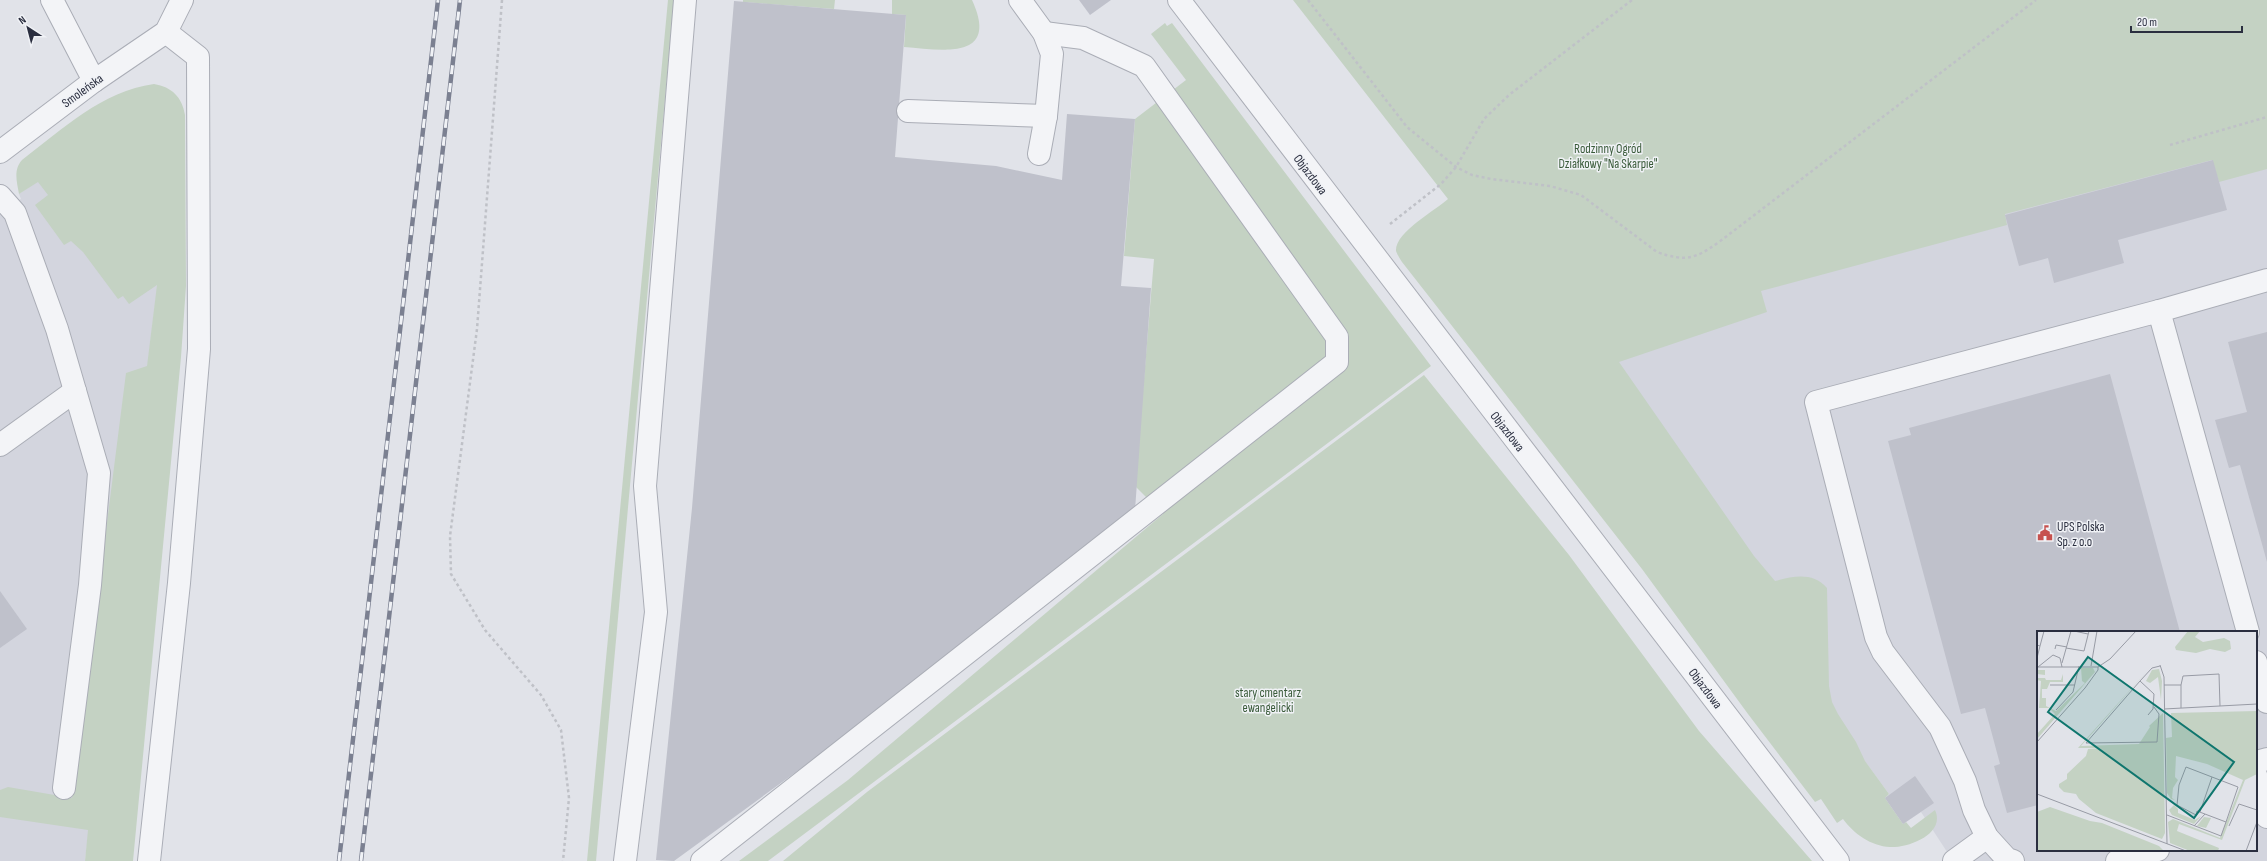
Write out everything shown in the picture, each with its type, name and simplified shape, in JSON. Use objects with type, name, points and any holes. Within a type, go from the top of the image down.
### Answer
[{"type":"street","points":[[52,0],[94,81]]},
{"type":"street","points":[[149,861],[178,583],[198,349],[198,57],[166,32],[182,0]]},
{"type":"street","points":[[625,861],[656,612],[645,486],[685,0]]},
{"type":"street","points":[[1020,0],[1044,33],[1052,54],[1046,116],[1038,154]]},
{"type":"street","name":"Objazdowa","points":[[1179,0],[1838,861]]},
{"type":"street","name":"Smoleńska","points":[[0,152],[94,81],[166,32]]},
{"type":"street","points":[[702,861],[1337,362],[1337,337],[1144,66],[1083,38],[1044,33]]},
{"type":"street","points":[[908,111],[1046,116]]},
{"type":"street","points":[[0,196],[15,213],[57,328],[99,473],[90,585],[64,788]]},
{"type":"street","points":[[2014,861],[2007,859],[1986,838],[1974,810],[1965,781],[1940,727],[1883,652],[1876,637],[1816,402],[2159,311],[2267,280]]},
{"type":"street","points":[[2159,311],[2248,631]]},
{"type":"street","points":[[0,445],[75,391]]},
{"type":"street","points":[[2257,666],[2267,702]]},
{"type":"street","points":[[2257,762],[2267,759]]},
{"type":"street","points":[[2257,779],[2267,817]]},
{"type":"street","points":[[2257,823],[2267,820]]},
{"type":"street","points":[[1954,861],[1986,838]]},
{"type":"street","points":[[2117,861],[2154,851]]},
{"type":"path","points":[[502,0],[477,321],[450,536],[451,574],[485,630],[541,695],[561,730],[569,798],[564,861]]},
{"type":"path","points":[[1308,0],[1406,127],[1456,167],[1472,175],[1485,178],[1550,186],[1581,195],[1657,252],[1687,259],[1699,256],[1720,242],[2036,0]]},
{"type":"path","points":[[1365,244],[1441,184],[1456,167],[1484,119],[1509,95],[1632,0]]},
{"type":"path","points":[[2170,145],[2267,117]]},
{"type":"shaded area","points":[[179,116],[85,861],[0,861],[0,210],[21,199],[19,194],[38,181]]},
{"type":"shaded area","points":[[2267,148],[2267,861],[1953,861],[1921,812],[1903,824],[1885,798],[1889,794],[1548,331],[2227,152]]},
{"type":"green space","points":[[668,0],[674,0],[596,861],[587,861]]},
{"type":"green space","points":[[743,0],[835,0],[834,9],[743,2]]},
{"type":"green space","points":[[892,0],[972,0],[979,20],[979,34],[973,42],[963,48],[935,50],[904,47],[906,15],[892,14]]},
{"type":"green space","name":"Rodzinny Ogród Działkowy \"Na Skarpie\"","points":[[1293,0],[2267,0],[2267,169],[2219,182],[2212,160],[2005,214],[2007,225],[1761,291],[1767,312],[1619,362],[1754,556],[1775,581],[1796,577],[1809,577],[1816,579],[1827,588],[1829,686],[1832,702],[1856,742],[1865,761],[1889,794],[1885,798],[1903,824],[1906,822],[1911,828],[1935,810],[1937,819],[1935,826],[1930,833],[1915,842],[1906,845],[1898,847],[1883,846],[1870,842],[1852,830],[1843,819],[1837,823],[1821,799],[1815,802],[1748,714],[1642,569],[1402,262],[1396,251],[1397,244],[1402,237],[1417,222],[1448,199]]},
{"type":"green space","points":[[1165,23],[1167,26],[1172,23],[1431,366],[768,861],[739,861],[848,780],[1163,514],[1135,486],[1154,259],[1124,256],[1135,119],[1186,80],[1151,34]]},
{"type":"green space","points":[[154,84],[171,90],[179,98],[185,115],[186,286],[181,357],[133,861],[85,861],[88,830],[0,817],[0,790],[8,787],[72,798],[126,373],[147,366],[157,285],[129,304],[123,296],[118,299],[83,252],[71,241],[64,245],[35,205],[48,195],[38,182],[19,194],[17,168],[22,160],[68,124],[100,103],[117,94]]},
{"type":"green space","name":"stary cmentarz ewangelicki","points":[[1424,375],[1569,555],[1699,731],[1812,861],[783,861],[867,792]]},
{"type":"building","points":[[1079,0],[1111,0],[1090,15]]},
{"type":"building","points":[[734,1],[906,15],[895,157],[996,166],[1062,180],[1067,114],[1135,119],[1121,286],[1151,288],[1135,510],[984,635],[674,861],[656,860],[692,508]]},
{"type":"building","points":[[2213,160],[2227,210],[2118,240],[2124,263],[2054,283],[2048,258],[2019,266],[2005,215]]},
{"type":"building","points":[[2267,332],[2267,562],[2240,465],[2229,468],[2215,420],[2247,412],[2228,342]]},
{"type":"building","name":"UPS Polska Sp. z o.o","points":[[2110,374],[2180,631],[2037,631],[2037,805],[2007,813],[1994,766],[2000,764],[1985,708],[1961,714],[1888,441],[1911,435],[1909,428]]},
{"type":"building","points":[[0,591],[27,629],[0,648]]},
{"type":"building","points":[[1915,776],[1934,803],[1903,824],[1885,798]]},
{"type":"railway","points":[[339,861],[438,0]]},
{"type":"railway","points":[[361,861],[460,0]]},
{"type":"place","name":"UPS Polska Sp. z o.o","points":[[2045,533]]}]
